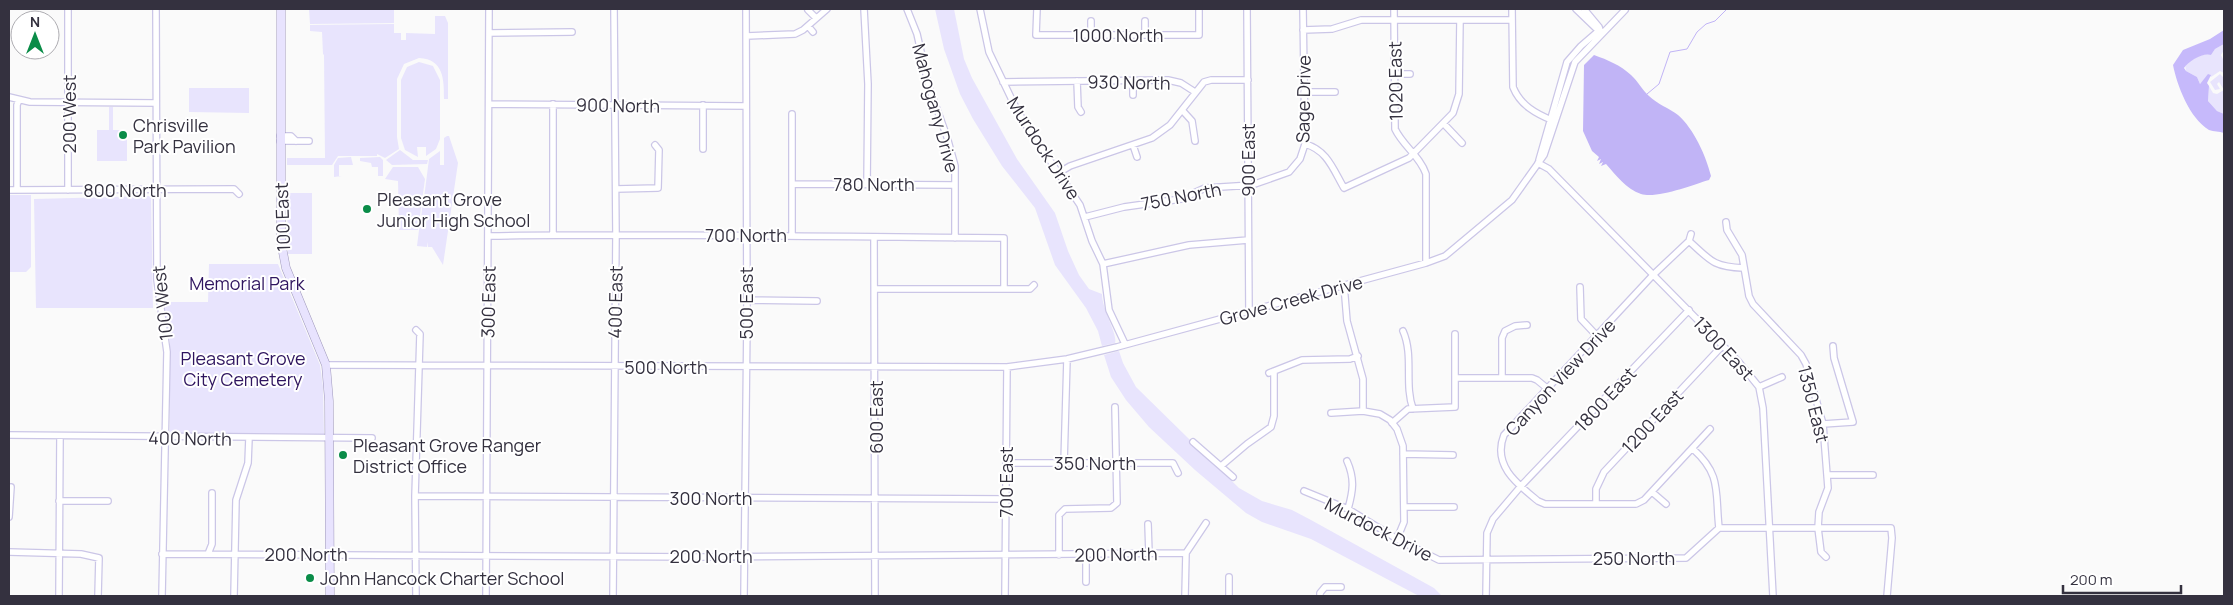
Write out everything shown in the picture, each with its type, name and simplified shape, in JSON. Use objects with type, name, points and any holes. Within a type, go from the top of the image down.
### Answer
[{"type":"main road","name":"100 East","points":[[281,9],[280,221],[283,258],[326,365],[329,439],[330,596]]},
{"type":"street","name":"200 West","points":[[68,9],[68,190]]},
{"type":"street","name":"100 West","points":[[156,9],[157,280],[167,352],[162,596]]},
{"type":"street","name":"300 East","points":[[486,596],[489,9]]},
{"type":"street","name":"400 East","points":[[613,596],[612,498],[616,235],[614,9]]},
{"type":"street","name":"500 East","points":[[744,596],[746,9]]},
{"type":"street","points":[[747,36],[792,35],[800,33],[827,9]]},
{"type":"street","points":[[864,9],[868,84],[868,184]]},
{"type":"street","name":"Mahogany Drive","points":[[908,9],[917,34],[929,87],[955,166],[955,238]]},
{"type":"street","name":"Murdock Drive","points":[[980,9],[989,52],[1003,82],[1024,122],[1076,196],[1092,241],[1103,264],[1109,310],[1125,344]]},
{"type":"street","name":"1000 North","points":[[1037,9],[1036,35],[1199,35],[1199,9]]},
{"type":"street","name":"900 East","points":[[1247,9],[1249,312]]},
{"type":"street","name":"Sage Drive","points":[[1248,186],[1289,172],[1300,159],[1305,144],[1303,9]]},
{"type":"street","name":"1020 East","points":[[1394,9],[1395,129],[1402,143],[1422,164],[1426,174],[1426,263]]},
{"type":"street","points":[[1512,9],[1513,87],[1516,95],[1532,110],[1553,120]]},
{"type":"street","points":[[1576,9],[1601,34]]},
{"type":"street","points":[[1584,9],[1600,27],[1601,34]]},
{"type":"street","points":[[808,10],[816,18]]},
{"type":"street","name":"Grove Creek Drive","points":[[1007,368],[1067,359],[1249,312],[1426,263],[1444,256],[1512,200],[1544,155],[1553,120],[1575,62],[1625,10]]},
{"type":"street","points":[[1303,30],[1332,29],[1361,20],[1512,20]]},
{"type":"street","points":[[1305,144],[1315,147],[1325,154],[1344,188],[1402,163],[1444,124],[1453,113],[1458,102],[1460,20]]},
{"type":"street","points":[[1091,21],[1091,35]]},
{"type":"street","points":[[1145,21],[1145,35]]},
{"type":"street","points":[[808,26],[813,32]]},
{"type":"street","points":[[489,33],[572,32]]},
{"type":"street","points":[[1394,74],[1410,74]]},
{"type":"street","name":"930 North","points":[[1003,82],[1173,81],[1181,83],[1195,92],[1204,82],[1212,80],[1248,80]]},
{"type":"street","points":[[1077,81],[1078,107],[1081,112]]},
{"type":"street","points":[[1133,81],[1133,95]]},
{"type":"street","points":[[1060,172],[1070,166],[1133,145],[1163,132],[1195,92]]},
{"type":"street","points":[[1304,92],[1335,92]]},
{"type":"street","points":[[9,97],[19,100],[69,103],[156,103]]},
{"type":"street","points":[[16,190],[17,105],[19,100]]},
{"type":"street","name":"900 North","points":[[490,104],[746,106]]},
{"type":"street","points":[[553,235],[554,104]]},
{"type":"street","points":[[703,148],[704,106]]},
{"type":"street","points":[[1182,110],[1192,121],[1195,140]]},
{"type":"street","points":[[792,114],[792,235]]},
{"type":"street","points":[[1444,124],[1462,143]]},
{"type":"street","points":[[280,138],[291,136],[296,141],[309,141]]},
{"type":"street","points":[[616,189],[658,188],[659,150],[655,145]]},
{"type":"street","points":[[1133,145],[1137,157]]},
{"type":"street","name":"1300 East","points":[[1538,163],[1549,169],[1689,310],[1749,372],[1759,386],[1763,408],[1768,527],[1774,596]]},
{"type":"street","name":"780 North","points":[[792,184],[955,185]]},
{"type":"street","name":"750 North","points":[[1085,217],[1124,207],[1181,199],[1205,188],[1248,186]]},
{"type":"street","name":"800 North","points":[[9,190],[234,190],[239,194]]},
{"type":"street","name":"1350 East","points":[[1726,222],[1727,230],[1740,249],[1749,296],[1753,304],[1801,355],[1806,364],[1823,424],[1828,488],[1820,512],[1818,528],[1821,552],[1826,558]]},
{"type":"street","points":[[1691,234],[1689,241],[1718,265],[1743,268]]},
{"type":"street","name":"700 North","points":[[488,236],[792,235],[874,238],[1004,238],[1004,289]]},
{"type":"street","name":"600 East","points":[[874,238],[876,368],[875,596]]},
{"type":"street","points":[[1103,264],[1189,245],[1248,240]]},
{"type":"street","name":"Canyon View Drive","points":[[1521,486],[1506,472],[1502,462],[1502,440],[1504,435],[1548,390],[1653,275],[1689,241]]},
{"type":"street","points":[[875,289],[1030,289],[1034,285]]},
{"type":"street","points":[[1344,285],[1347,321],[1363,379],[1363,411]]},
{"type":"street","points":[[1580,288],[1581,319],[1597,336]]},
{"type":"street","points":[[746,300],[817,300]]},
{"type":"street","name":"1800 East","points":[[1486,596],[1487,533],[1493,519],[1521,486],[1689,310]]},
{"type":"street","points":[[1502,378],[1502,338],[1505,331],[1514,326],[1527,325]]},
{"type":"street","points":[[416,330],[420,334],[415,496],[416,596]]},
{"type":"street","points":[[1403,331],[1408,343],[1409,394],[1413,409]]},
{"type":"street","points":[[1392,423],[1408,409],[1456,407],[1455,334]]},
{"type":"street","name":"1200 East","points":[[1596,503],[1596,488],[1604,472],[1723,345]]},
{"type":"street","points":[[1823,424],[1853,422],[1834,358],[1833,346]]},
{"type":"street","points":[[1221,466],[1271,427],[1274,416],[1272,372],[1294,362],[1350,359],[1358,356]]},
{"type":"street","points":[[1064,463],[1067,359]]},
{"type":"street","name":"500 North","points":[[326,365],[1007,368]]},
{"type":"street","name":"700 East","points":[[1005,596],[1007,368]]},
{"type":"street","points":[[1759,386],[1782,377]]},
{"type":"street","points":[[1455,378],[1532,378],[1548,390]]},
{"type":"street","points":[[1059,555],[1059,515],[1065,509],[1111,508],[1117,503],[1116,406]]},
{"type":"street","points":[[1331,412],[1363,411],[1380,414],[1398,429],[1403,454],[1404,522],[1397,539]]},
{"type":"street","points":[[1521,486],[1538,501],[1545,504],[1636,504],[1644,500],[1710,430]]},
{"type":"street","name":"400 North","points":[[9,435],[372,438]]},
{"type":"street","points":[[59,596],[60,436]]},
{"type":"street","points":[[234,596],[236,500],[248,463],[249,438]]},
{"type":"street","points":[[1193,442],[1233,477]]},
{"type":"street","points":[[1693,449],[1708,463],[1715,478],[1719,528],[1891,528],[1892,538],[1887,596]]},
{"type":"street","points":[[1403,454],[1453,455]]},
{"type":"street","points":[[1347,461],[1353,474],[1354,482],[1348,509]]},
{"type":"street","name":"350 North","points":[[1006,463],[1173,463],[1178,473]]},
{"type":"street","points":[[1828,475],[1873,475]]},
{"type":"street","points":[[9,516],[11,487]]},
{"type":"street","name":"Murdock Drive","points":[[1304,491],[1348,509],[1397,539],[1439,560],[1486,559]]},
{"type":"street","points":[[1652,492],[1666,504]]},
{"type":"street","points":[[208,554],[212,544],[212,493]]},
{"type":"street","name":"300 North","points":[[415,496],[1006,499]]},
{"type":"street","points":[[59,501],[108,501]]},
{"type":"street","points":[[1404,506],[1454,506]]},
{"type":"street","points":[[1185,596],[1186,553],[1206,523]]},
{"type":"street","points":[[1148,524],[1149,554]]},
{"type":"street","name":"250 North","points":[[1486,559],[1686,558],[1719,528]]},
{"type":"street","points":[[9,552],[81,554],[99,558],[98,596]]},
{"type":"street","name":"200 North","points":[[162,554],[744,556],[1186,553]]},
{"type":"street","points":[[1086,555],[1086,582]]},
{"type":"street","points":[[1229,577],[1229,596]]},
{"type":"street","points":[[1320,596],[1325,587],[1341,586]]},
{"type":"green space","points":[[309,9],[394,9],[394,23],[310,24]]},
{"type":"green space","points":[[935,9],[954,9],[964,59],[972,78],[1017,159],[1055,213],[1068,251],[1079,275],[1089,289],[1102,294],[1115,343],[1102,346],[1098,331],[1086,308],[1055,265],[1035,208],[1002,166],[973,119],[960,94],[944,49]]},
{"type":"green space","points":[[435,16],[445,16],[448,23],[448,99],[444,99],[443,78],[438,66],[433,62],[419,58],[404,64],[397,79],[397,137],[399,149],[385,158],[377,154],[377,156],[338,156],[332,165],[287,165],[287,158],[325,158],[322,32],[310,31],[310,25],[394,24],[394,33],[401,33],[401,40],[406,40],[406,33],[435,34]]},
{"type":"green space","points":[[2224,44],[2224,50],[2221,55],[2224,61],[2224,73],[2220,71],[2211,77],[2209,74],[2200,84],[2197,77],[2186,71],[2185,65],[2201,56],[2211,55],[2215,49]]},
{"type":"green space","points":[[419,62],[433,66],[440,80],[440,139],[436,149],[426,156],[426,147],[417,147],[418,157],[405,150],[401,138],[401,80],[407,67]]},
{"type":"green space","points":[[2220,74],[2224,78],[2224,90],[2219,82],[2217,84],[2220,89],[2215,90],[2210,82]]},
{"type":"green space","points":[[2209,86],[2213,93],[2217,94],[2224,90],[2224,114],[2217,111],[2208,101]]},
{"type":"green space","points":[[189,88],[249,88],[249,113],[189,112]]},
{"type":"green space","points":[[109,107],[113,107],[113,130],[127,130],[127,161],[97,161],[97,130],[109,130]]},
{"type":"green space","points":[[449,136],[458,163],[443,265],[432,247],[428,247],[427,242],[427,247],[417,246],[420,222],[428,221],[421,219],[423,201],[432,200],[424,198],[429,159],[440,151],[440,165],[444,165],[444,138]]},
{"type":"green space","points":[[400,150],[413,160],[428,160],[427,164],[392,165],[386,160]]},
{"type":"green space","points":[[351,157],[353,165],[339,165],[339,176],[342,176],[334,177],[334,165],[338,158]]},
{"type":"green space","points":[[380,157],[383,160],[383,176],[378,176],[378,167],[372,167],[371,163],[360,161],[360,158]]},
{"type":"green space","points":[[393,167],[418,167],[425,179],[418,230],[399,230],[398,181],[385,179]]},
{"type":"green space","points":[[287,193],[312,193],[312,254],[288,254]]},
{"type":"green space","points":[[9,195],[31,195],[31,267],[26,272],[9,272]]},
{"type":"green space","points":[[151,196],[153,308],[36,308],[34,199]]},
{"type":"green space","name":"Pleasant Grove City Cemetery","points":[[209,264],[278,264],[320,365],[323,387],[324,434],[170,433],[170,342],[162,302],[208,302]]},
{"type":"green space","points":[[1119,351],[1123,363],[1136,387],[1239,488],[1262,501],[1292,510],[1311,520],[1434,588],[1442,596],[1419,596],[1311,539],[1262,522],[1246,513],[1195,470],[1149,427],[1126,400],[1111,377],[1104,355]]},
{"type":"shaded area","points":[[2224,30],[2224,44],[2215,49],[2211,55],[2208,54],[2196,58],[2184,68],[2197,77],[2200,84],[2208,74],[2211,75],[2207,83],[2209,86],[2208,101],[2217,111],[2224,114],[2224,133],[2209,130],[2196,118],[2181,91],[2173,65],[2183,50],[2210,39]]},
{"type":"shaded area","points":[[1594,55],[1614,63],[1627,71],[1652,99],[1678,115],[1684,121],[1703,152],[1711,176],[1709,180],[1656,195],[1641,194],[1631,189],[1606,164],[1601,166],[1603,162],[1599,164],[1601,159],[1597,161],[1599,157],[1592,151],[1583,131],[1584,65]]},
{"type":"waterway","points":[[1647,94],[1659,84],[1670,52],[1687,49],[1697,32],[1706,24],[1715,21],[1727,9]]},
{"type":"place","name":"Chrisville Park Pavilion","points":[[123,135]]},
{"type":"place","name":"Pleasant Grove Junior High School","points":[[367,209]]},
{"type":"place","name":"Pleasant Grove Ranger District Office","points":[[343,455]]},
{"type":"place","name":"John Hancock Charter School","points":[[310,578]]},
{"type":"park label","name":"Memorial Park","points":[[247,283]]}]
